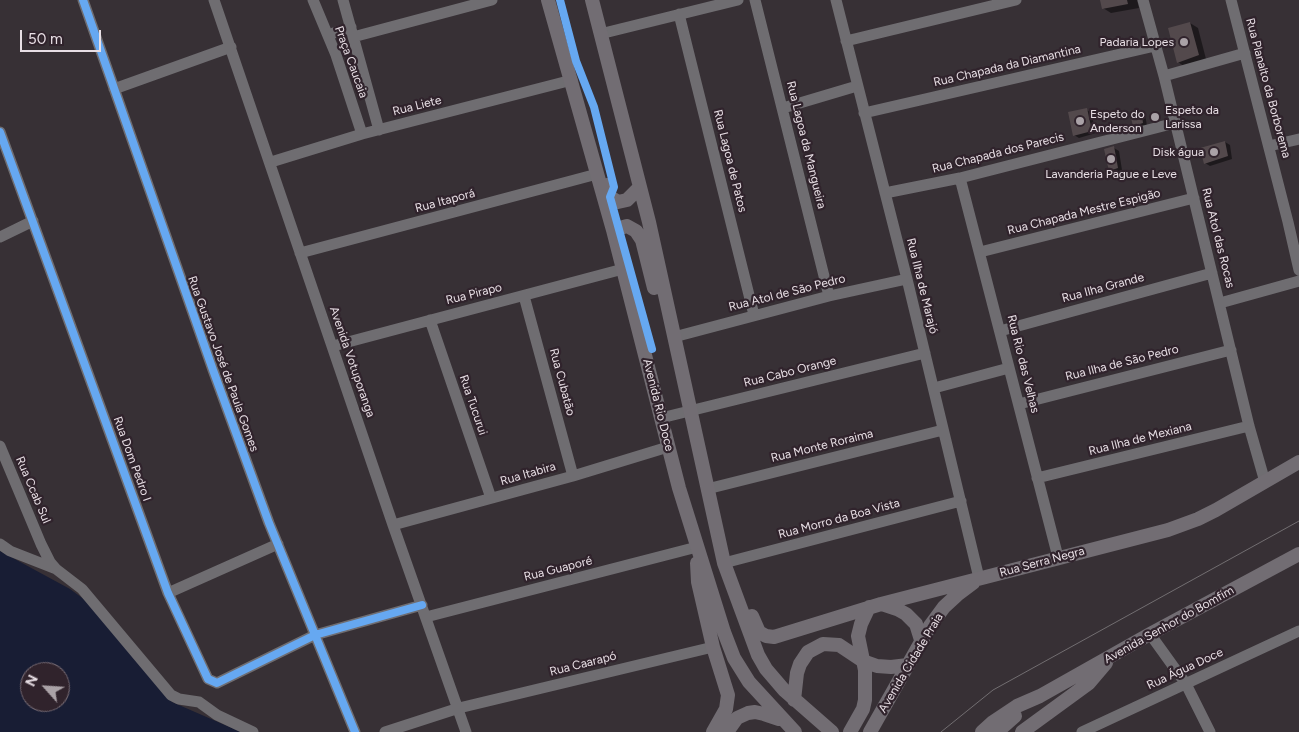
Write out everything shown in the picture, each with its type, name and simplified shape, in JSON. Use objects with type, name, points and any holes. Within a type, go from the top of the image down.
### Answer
[{"type":"main road","name":"Avenida Rio Doce","points":[[548,0],[613,230],[679,488],[716,607],[734,658],[748,682],[795,732]]},
{"type":"main road","points":[[592,0],[640,187],[726,568],[758,655],[775,680],[794,700],[827,727]]},
{"type":"main road","points":[[573,87],[586,109],[610,197],[618,202],[627,200],[640,187]]},
{"type":"main road","points":[[613,230],[627,226],[636,231],[642,240],[658,308],[670,318]]},
{"type":"main road","name":"Rua Serra Negra","points":[[726,568],[742,587],[759,632],[766,636],[774,636],[875,606],[1185,524],[1216,510],[1299,462]]},
{"type":"main road","points":[[697,547],[698,582],[713,647],[728,695],[726,710],[713,732]]},
{"type":"main road","name":"Avenida Senhor do Bomfim","points":[[1040,696],[1299,554]]},
{"type":"main road","name":"Avenida Cidade Praia","points":[[870,732],[921,640],[944,607],[980,578]]},
{"type":"main road","points":[[863,661],[858,636],[860,624],[875,606],[894,607],[906,614],[916,624],[921,640]]},
{"type":"main road","points":[[794,700],[797,673],[804,657],[813,648],[823,644],[833,643],[845,648],[863,661],[885,668],[908,665]]},
{"type":"main road","points":[[1022,732],[1089,683],[1109,658]]},
{"type":"main road","name":"Avenida Cidade Praia","points":[[850,732],[863,709],[865,700],[863,661]]},
{"type":"main road","points":[[982,732],[1010,711],[1040,696]]},
{"type":"main road","points":[[997,732],[1040,696]]},
{"type":"main road","points":[[727,732],[737,718],[748,713],[764,714],[784,721]]},
{"type":"street","name":"Rua Gustavo José de Paula Gomes","points":[[83,0],[213,370],[278,544],[355,732]]},
{"type":"street","name":"Avenida Votuporanga","points":[[214,0],[271,162],[300,253],[393,525],[466,732]]},
{"type":"street","name":"Praça Caucaia","points":[[313,0],[336,55],[362,134]]},
{"type":"street","name":"Praça Caucaia","points":[[343,0],[379,130]]},
{"type":"street","points":[[445,0],[448,12]]},
{"type":"street","points":[[328,35],[353,37],[492,0]]},
{"type":"street","points":[[600,34],[738,0]]},
{"type":"street","name":"Rua Lagoa da Mangueira","points":[[755,0],[830,296]]},
{"type":"street","name":"Rua Ilha de Marajó","points":[[836,0],[980,578]]},
{"type":"street","points":[[846,41],[1016,0]]},
{"type":"street","name":"Rua Atol das Rocas","points":[[1143,0],[1164,76],[1249,426],[1265,482]]},
{"type":"street","name":"Rua Planalto da Borborema","points":[[1231,0],[1269,146],[1294,221],[1299,270]]},
{"type":"street","name":"Rua Lagoa de Patos","points":[[680,14],[754,315]]},
{"type":"street","points":[[336,55],[353,37]]},
{"type":"street","name":"Rua Chapada da Diamantina","points":[[864,113],[1155,46]]},
{"type":"street","points":[[114,89],[231,47]]},
{"type":"street","points":[[1164,76],[1245,54]]},
{"type":"street","points":[[782,108],[857,86]]},
{"type":"street","name":"Rua Liete","points":[[271,162],[362,134],[573,87]]},
{"type":"street","name":"Rua Chapada dos Parecis","points":[[885,193],[960,178],[1175,122]]},
{"type":"street","name":"Rua Dom Pedro I","points":[[0,132],[168,593],[208,679],[217,683],[315,635]]},
{"type":"street","points":[[1269,146],[1299,139]]},
{"type":"street","name":"Rua Itaporá","points":[[300,253],[597,174]]},
{"type":"street","name":"Rua Rio das Velhas","points":[[960,178],[1058,557]]},
{"type":"street","name":"Rua Chapada Mestre Espigão","points":[[980,252],[1194,198]]},
{"type":"street","points":[[0,237],[33,221]]},
{"type":"street","name":"Rua Pirapo","points":[[333,346],[623,269]]},
{"type":"street","name":"Rua Ilha Grande","points":[[1000,331],[1212,273]]},
{"type":"street","name":"Rua Atol de São Pedro","points":[[674,337],[830,296],[907,279]]},
{"type":"street","points":[[1220,303],[1299,281]]},
{"type":"street","name":"Rua Cubatão","points":[[524,296],[573,476]]},
{"type":"street","name":"Rua Tucurui","points":[[430,320],[491,498]]},
{"type":"street","name":"Rua Ilha de São Pedro","points":[[1019,404],[1231,350]]},
{"type":"street","name":"Rua Cabo Orange","points":[[661,418],[925,353]]},
{"type":"street","points":[[934,388],[1009,368]]},
{"type":"street","name":"Rua Ilha de Mexiana","points":[[1037,478],[1249,426]]},
{"type":"street","name":"Rua Monte Roraima","points":[[707,489],[943,430]]},
{"type":"street","name":"Rua Ccab Sul","points":[[0,446],[41,544],[50,562],[56,569]]},
{"type":"street","name":"Rua Itabira","points":[[393,525],[573,476],[668,447]]},
{"type":"street","name":"Rua Morro da Boa Vista","points":[[726,568],[961,501]]},
{"type":"street","points":[[0,544],[10,551],[56,569],[82,589],[171,695],[179,699],[199,702],[217,715],[253,732]]},
{"type":"street","points":[[168,593],[278,544]]},
{"type":"street","name":"Rua Guaporé","points":[[426,617],[697,547]]},
{"type":"street","points":[[315,635],[422,605]]},
{"type":"street","name":"Rua Água Doce","points":[[1082,732],[1299,631]]},
{"type":"street","points":[[1150,634],[1186,684],[1210,732]]},
{"type":"street","name":"Rua Caarapó","points":[[385,732],[459,708],[713,647]]},
{"type":"water","points":[[0,551],[70,589],[89,603],[172,702],[241,732],[0,732]]},
{"type":"building","points":[[1100,0],[1127,0],[1128,4],[1102,9]]},
{"type":"building","name":"Padaria Lopes","points":[[1190,22],[1199,55],[1177,63],[1168,28]]},
{"type":"building","name":"Espeto do Anderson","points":[[1087,108],[1092,131],[1073,136],[1068,112]]},
{"type":"building","points":[[1141,110],[1143,123],[1133,126],[1130,114]]},
{"type":"building","name":"Disk água","points":[[1225,141],[1228,156],[1204,164],[1200,148]]},
{"type":"building","name":"Lavanderia Pague e Leve","points":[[1114,146],[1118,168],[1109,171],[1104,149]]},
{"type":"tram line","points":[[941,732],[993,690],[1299,521]]},
{"type":"cycle path","points":[[83,0],[269,523],[355,732]]},
{"type":"cycle path","points":[[560,0],[576,61],[594,107],[614,187],[610,197],[652,349]]},
{"type":"cycle path","points":[[0,132],[168,593],[208,679],[217,683],[315,635],[422,605]]},
{"type":"place","name":"Padaria Lopes","points":[[1184,42]]},
{"type":"place","name":"Espeto da Larissa","points":[[1155,117]]},
{"type":"place","name":"Espeto do Anderson","points":[[1080,121]]},
{"type":"place","name":"Disk água","points":[[1214,152]]},
{"type":"place","name":"Lavanderia Pague e Leve","points":[[1111,159]]}]
